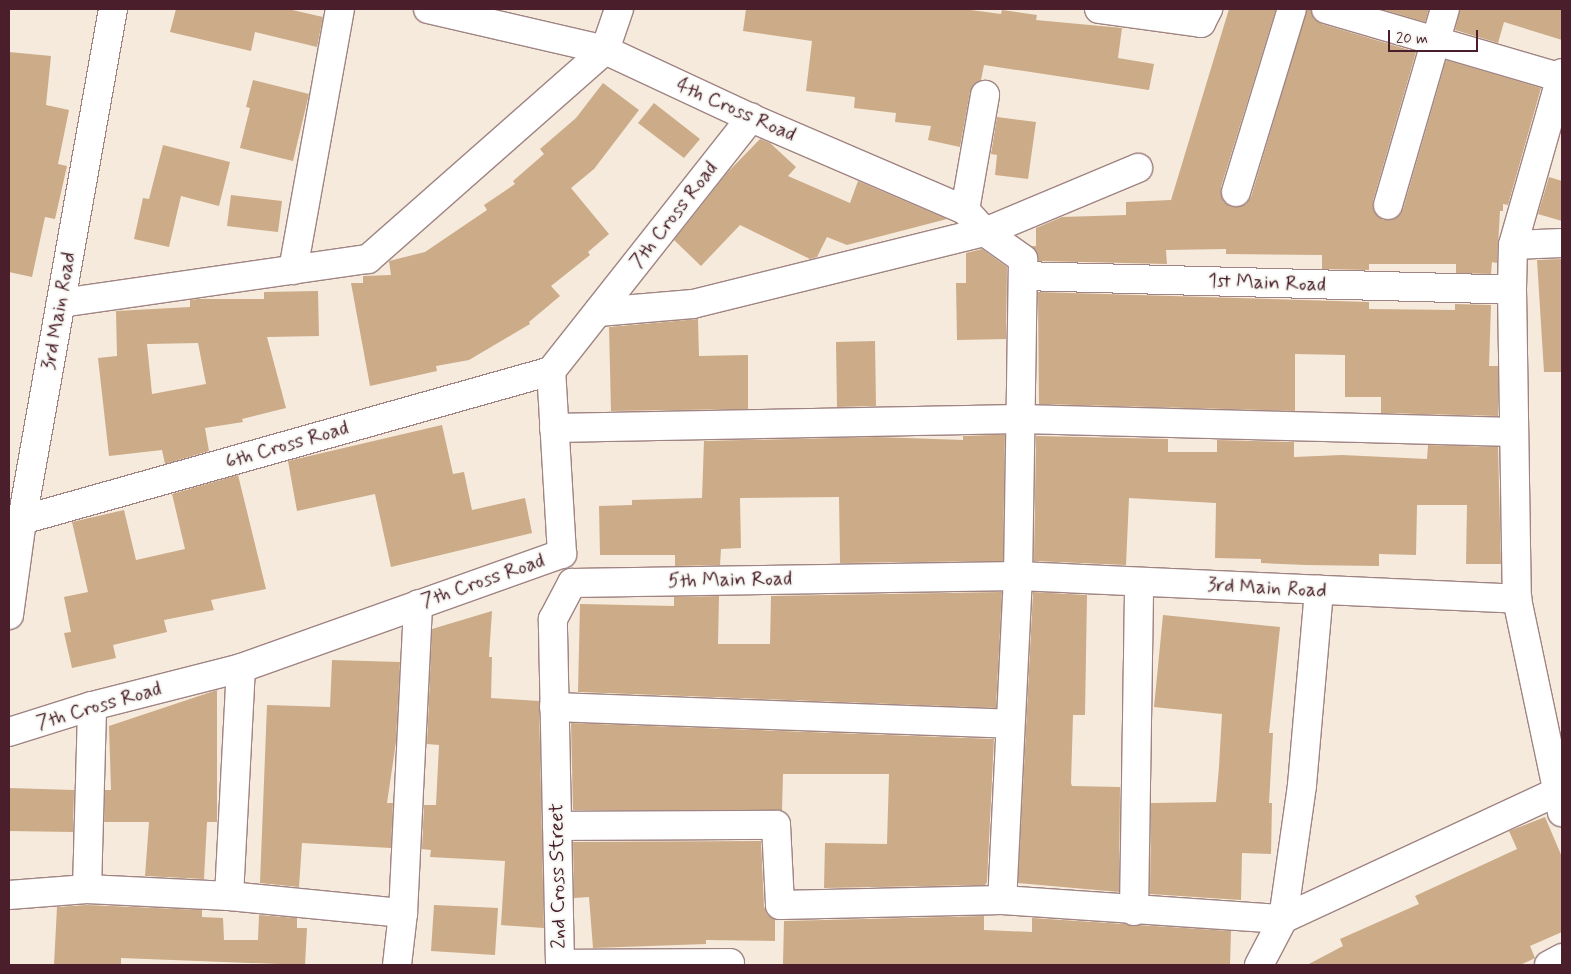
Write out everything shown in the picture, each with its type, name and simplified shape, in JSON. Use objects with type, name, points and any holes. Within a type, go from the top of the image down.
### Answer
[{"type":"street","name":"3rd Main Road","points":[[9,615],[22,520],[113,9]]},
{"type":"street","points":[[293,270],[340,9]]},
{"type":"street","name":"4th Cross Road","points":[[428,9],[605,50],[750,118],[965,210],[1023,268]]},
{"type":"street","points":[[60,303],[368,259],[605,50],[618,9]]},
{"type":"street","points":[[1099,9],[1201,23],[1208,9]]},
{"type":"street","points":[[1236,192],[1292,9]]},
{"type":"street","points":[[557,826],[776,825],[780,905],[1002,900],[1134,911],[1283,919],[1560,802],[1517,599],[1512,290],[1513,245],[1562,76],[1435,42],[1326,9]]},
{"type":"street","points":[[1388,205],[1445,9]]},
{"type":"street","points":[[965,210],[985,95]]},
{"type":"street","name":"7th Cross Road","points":[[9,732],[92,706],[241,668],[562,554],[567,428],[551,371],[750,118]]},
{"type":"street","points":[[598,312],[693,304],[985,232],[1138,168]]},
{"type":"street","points":[[1513,245],[1562,243]]},
{"type":"street","points":[[1002,900],[1018,576],[1019,419],[1023,268]]},
{"type":"street","name":"1st Main Road","points":[[1023,268],[1512,290]]},
{"type":"street","name":"6th Cross Road","points":[[22,520],[551,371]]},
{"type":"street","points":[[567,428],[1019,419],[1514,432]]},
{"type":"street","name":"3rd Main Road","points":[[1018,576],[1517,599]]},
{"type":"street","name":"5th Main Road","points":[[554,707],[553,619],[572,583],[1018,576]]},
{"type":"street","points":[[1134,911],[1139,582]]},
{"type":"street","points":[[1259,965],[1283,919],[1302,785],[1319,590]]},
{"type":"street","points":[[397,965],[403,913],[418,604]]},
{"type":"street","points":[[229,896],[241,668]]},
{"type":"street","points":[[88,889],[92,706]]},
{"type":"street","points":[[554,707],[1010,724]]},
{"type":"street","name":"2nd Cross Street","points":[[554,707],[560,964],[730,963]]},
{"type":"street","points":[[9,894],[88,889],[229,896],[403,913]]},
{"type":"street","points":[[1550,965],[1562,958]]},
{"type":"building","points":[[176,9],[288,9],[323,17],[317,47],[255,32],[251,51],[170,32]]},
{"type":"building","points":[[746,9],[963,9],[1001,14],[1002,10],[1037,15],[1036,20],[1122,28],[1118,58],[1154,64],[1149,90],[984,65],[981,80],[970,92],[960,147],[928,140],[931,126],[895,122],[896,113],[854,108],[855,97],[806,91],[812,41],[743,31]]},
{"type":"building","points":[[1229,9],[1276,9],[1221,187],[1224,202],[1232,207],[1246,204],[1251,197],[1307,9],[1311,9],[1314,19],[1322,24],[1416,52],[1373,201],[1373,209],[1383,220],[1392,220],[1403,209],[1446,60],[1541,88],[1508,205],[1503,204],[1503,211],[1500,211],[1497,263],[1492,262],[1491,274],[1456,273],[1456,264],[1369,264],[1369,270],[1322,269],[1322,255],[1226,254],[1226,249],[1166,250],[1167,264],[1039,261],[1032,246],[1036,246],[1036,228],[1062,217],[1126,215],[1126,202],[1171,200]]},
{"type":"building","points":[[1381,9],[1429,9],[1425,22]]},
{"type":"building","points":[[1460,9],[1562,9],[1562,40],[1504,22],[1498,43],[1455,30]]},
{"type":"building","points":[[9,52],[51,56],[46,105],[69,110],[58,164],[67,166],[55,219],[45,217],[32,277],[9,272]]},
{"type":"building","points":[[253,80],[309,94],[293,161],[240,148],[250,108],[246,107]]},
{"type":"building","points":[[603,83],[639,110],[594,169],[571,188],[609,234],[588,252],[590,255],[551,286],[560,296],[529,322],[530,324],[469,360],[436,366],[437,371],[370,386],[351,283],[363,283],[363,276],[391,275],[389,261],[425,252],[487,210],[484,205],[515,184],[513,181],[544,154],[540,149],[576,118]]},
{"type":"building","points":[[654,103],[700,139],[684,158],[638,123]]},
{"type":"building","points":[[997,117],[1036,122],[1028,179],[995,175],[997,155],[991,154]]},
{"type":"building","points":[[760,139],[770,143],[796,167],[788,176],[850,203],[858,181],[947,219],[847,245],[827,237],[817,257],[810,259],[740,225],[701,266],[674,240],[727,173]]},
{"type":"building","points":[[163,145],[230,162],[219,206],[181,196],[169,247],[134,239],[143,198],[149,199]]},
{"type":"building","points":[[1549,177],[1562,181],[1562,221],[1538,214]]},
{"type":"building","points":[[231,195],[282,201],[278,232],[227,226]]},
{"type":"building","points":[[982,249],[1007,267],[1006,339],[957,340],[956,283],[966,283],[966,253]]},
{"type":"building","points":[[1562,259],[1562,372],[1544,372],[1537,260]]},
{"type":"building","points":[[318,291],[319,336],[267,337],[286,408],[242,419],[243,422],[205,428],[209,451],[165,464],[162,450],[109,456],[98,358],[117,356],[116,311],[190,307],[190,300],[198,299],[264,299],[264,292]],"holes":[[[198,343],[206,384],[152,394],[147,344]]]},
{"type":"building","points":[[1038,292],[1369,302],[1369,309],[1455,310],[1455,304],[1491,305],[1489,366],[1498,366],[1498,416],[1381,413],[1381,397],[1345,397],[1345,355],[1295,354],[1295,411],[1039,404]]},
{"type":"building","points":[[698,319],[699,356],[748,355],[748,409],[611,411],[609,327]]},
{"type":"building","points":[[875,341],[876,406],[837,407],[836,342]]},
{"type":"building","points":[[442,425],[453,474],[464,472],[472,510],[525,498],[532,533],[391,567],[375,494],[297,511],[288,461]]},
{"type":"building","points":[[1005,435],[1003,561],[840,563],[839,497],[740,498],[741,548],[721,549],[720,565],[675,566],[675,555],[600,555],[599,506],[632,505],[632,500],[702,498],[704,441],[876,437],[963,440],[963,436]]},
{"type":"building","points":[[1036,436],[1168,439],[1168,452],[1217,452],[1217,440],[1294,442],[1294,457],[1342,455],[1427,459],[1428,445],[1498,447],[1501,564],[1466,564],[1467,505],[1417,505],[1416,555],[1379,554],[1379,566],[1306,565],[1261,563],[1261,559],[1215,558],[1216,503],[1129,498],[1126,565],[1034,561]]},
{"type":"building","points":[[238,475],[266,589],[211,600],[214,610],[164,620],[167,632],[113,645],[116,658],[72,668],[64,633],[71,632],[64,597],[88,592],[72,522],[124,510],[136,560],[185,549],[172,494]]},
{"type":"building","points":[[1002,592],[996,708],[578,692],[580,604],[674,606],[674,597],[719,596],[718,644],[770,644],[771,596]]},
{"type":"building","points":[[1033,592],[1087,595],[1085,715],[1073,715],[1071,783],[1072,786],[1120,787],[1119,892],[1018,883]]},
{"type":"building","points":[[492,611],[489,657],[492,657],[491,698],[539,701],[544,928],[501,925],[505,861],[430,857],[431,850],[422,849],[424,805],[436,805],[439,745],[427,744],[432,629]]},
{"type":"building","points":[[1163,615],[1280,627],[1269,733],[1273,733],[1269,803],[1272,803],[1271,854],[1242,853],[1241,900],[1150,894],[1151,803],[1216,802],[1222,714],[1154,707]]},
{"type":"building","points":[[332,660],[400,662],[396,742],[387,803],[393,803],[391,848],[302,843],[299,887],[260,883],[267,705],[330,707]]},
{"type":"building","points":[[217,690],[217,822],[207,822],[204,879],[145,876],[149,822],[104,822],[105,790],[111,790],[109,726]]},
{"type":"building","points":[[571,723],[994,739],[987,882],[985,885],[824,888],[825,843],[887,844],[889,774],[783,774],[782,811],[573,810]]},
{"type":"building","points":[[9,788],[74,790],[73,832],[9,831]]},
{"type":"building","points":[[1545,817],[1562,857],[1562,932],[1530,946],[1535,958],[1520,965],[1307,965],[1343,946],[1340,939],[1419,904],[1415,896],[1517,849],[1509,831]]},
{"type":"building","points":[[761,841],[764,906],[767,914],[775,919],[775,941],[706,940],[706,944],[593,948],[589,897],[574,898],[573,842]]},
{"type":"building","points":[[87,905],[202,910],[202,917],[223,918],[224,940],[258,940],[259,915],[297,918],[297,928],[307,928],[305,965],[121,958],[121,965],[54,965],[57,907]]},
{"type":"building","points":[[434,905],[498,908],[495,955],[431,951]]},
{"type":"building","points":[[984,916],[984,930],[1032,932],[1032,918],[1231,931],[1230,965],[783,964],[784,921]]}]
